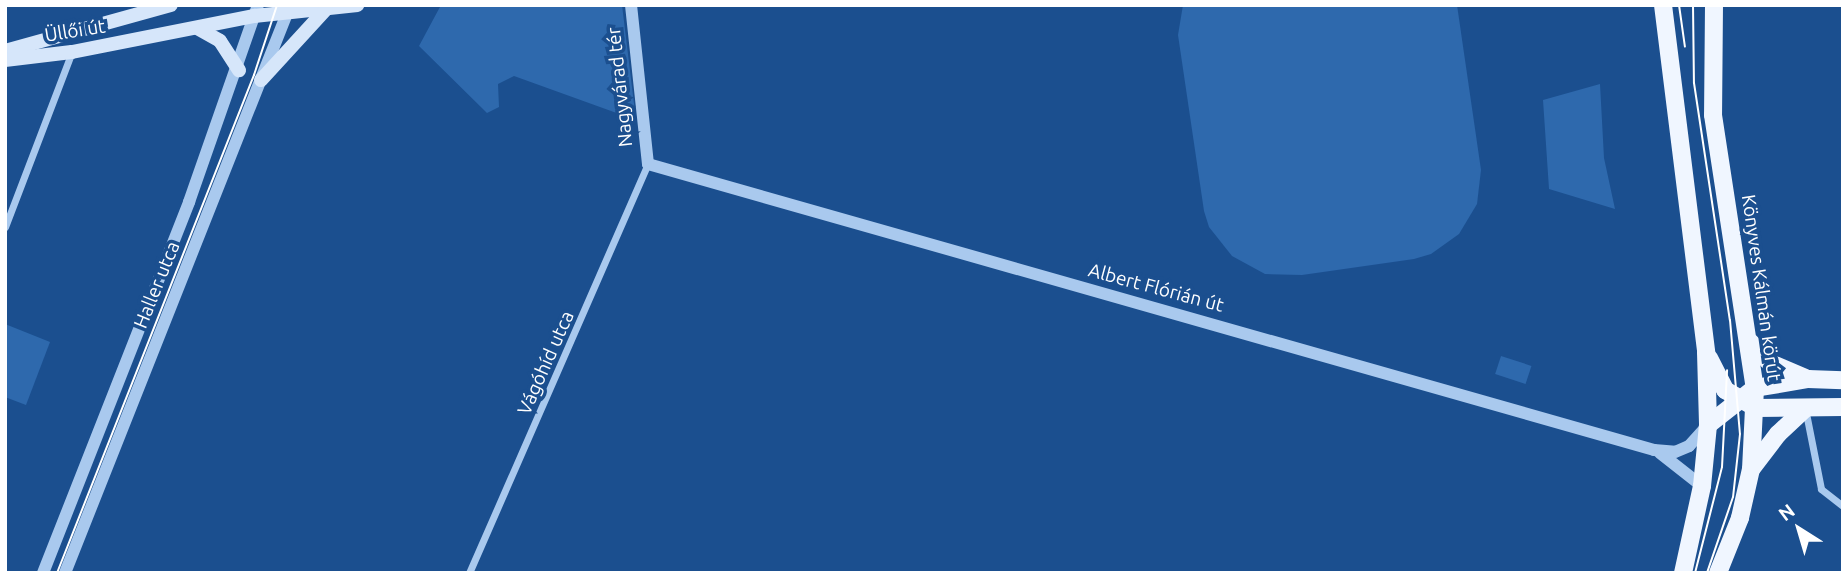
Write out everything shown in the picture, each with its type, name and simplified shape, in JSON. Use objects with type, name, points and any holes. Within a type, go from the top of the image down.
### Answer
[{"type":"main road","name":"Üllői út","points":[[5,51],[171,5]]},
{"type":"main road","name":"Üllői út","points":[[5,60],[72,52],[197,27],[256,11],[326,9],[357,5]]},
{"type":"main road","points":[[1663,5],[1706,352],[1708,425],[1702,486],[1683,573]]},
{"type":"main road","name":"Könyves Kálmán körút","points":[[1714,5],[1713,115],[1755,388],[1751,469],[1740,518],[1718,573]]},
{"type":"main road","points":[[261,80],[326,9]]},
{"type":"main road","points":[[197,27],[220,41],[239,70]]},
{"type":"main road","points":[[1750,342],[1777,368],[1808,379]]},
{"type":"main road","points":[[1706,352],[1725,390],[1736,400],[1755,408],[1843,408]]},
{"type":"main road","points":[[1708,425],[1736,400],[1755,388],[1808,379],[1843,380]]},
{"type":"main road","points":[[1751,469],[1778,434],[1805,409]]},
{"type":"street","name":"Nagyvárad tér","points":[[631,5],[648,164]]},
{"type":"street","name":"Haller utca","points":[[65,573],[288,9]]},
{"type":"street","name":"Haller utca","points":[[43,573],[239,70],[256,11]]},
{"type":"street","points":[[5,228],[72,52]]},
{"type":"street","name":"Albert Flórián út","points":[[648,164],[1654,450],[1675,452],[1689,446],[1708,425]]},
{"type":"street","name":"Vágóhíd utca","points":[[469,573],[648,164]]},
{"type":"street","points":[[1805,409],[1821,489],[1843,506]]},
{"type":"street","name":"Albert Flórián út","points":[[1654,450],[1686,469],[1702,486]]},
{"type":"shaded area","points":[[441,5],[622,5],[636,120],[514,76],[498,84],[499,107],[487,113],[419,46]]},
{"type":"shaded area","points":[[1183,5],[1457,5],[1481,170],[1477,204],[1459,234],[1431,254],[1414,259],[1302,275],[1265,274],[1232,256],[1209,227],[1204,211],[1178,35]]},
{"type":"shaded area","points":[[1600,84],[1604,158],[1615,209],[1549,189],[1543,100]]},
{"type":"shaded area","points":[[5,324],[50,342],[26,405],[5,397]]},
{"type":"shaded area","points":[[1501,356],[1531,366],[1526,384],[1495,374]]},
{"type":"tram line","points":[[57,573],[254,75],[277,5]]},
{"type":"tram line","points":[[1679,5],[1685,47]]},
{"type":"tram line","points":[[1693,5],[1694,83],[1730,320],[1740,434],[1733,497],[1707,573]]},
{"type":"tram line","points":[[1695,573],[1722,467],[1727,370]]}]
